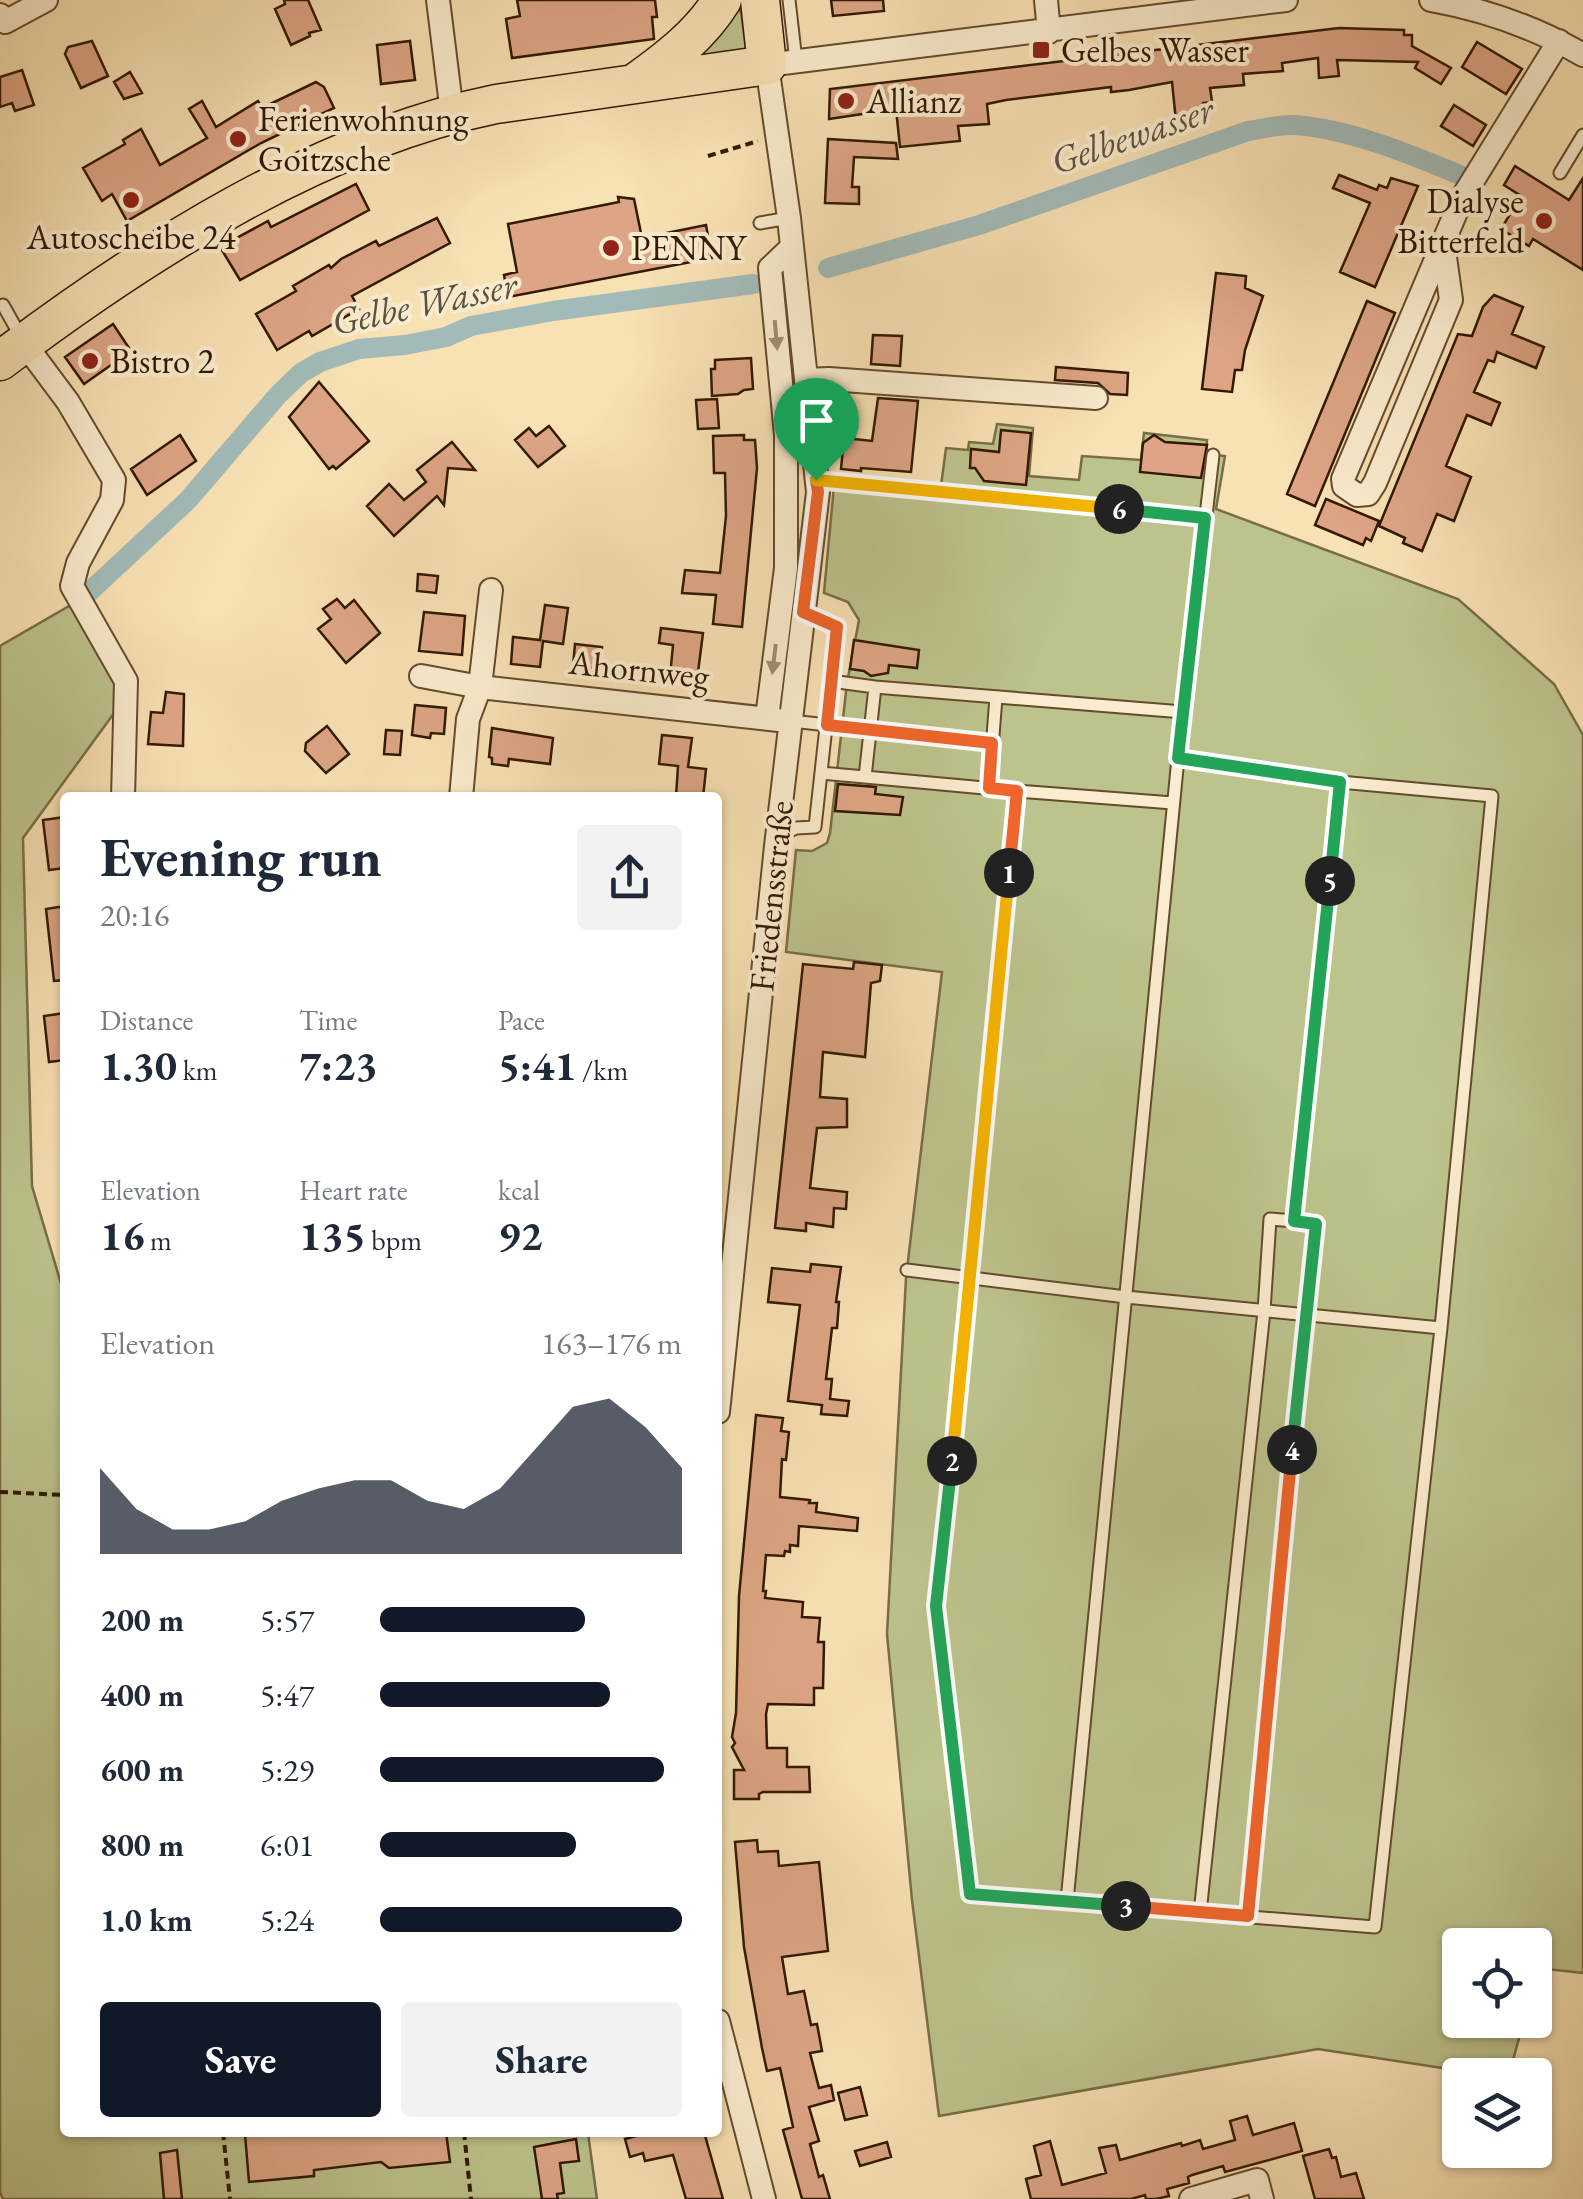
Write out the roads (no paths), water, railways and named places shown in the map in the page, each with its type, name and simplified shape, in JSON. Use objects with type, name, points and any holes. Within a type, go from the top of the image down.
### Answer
[{"type":"main road","points":[[637,82],[674,54],[711,18],[722,0]]},
{"type":"main road","name":"Friedensstraße","points":[[760,0],[781,63]]},
{"type":"main road","points":[[12,352],[140,263],[218,217],[368,140],[452,113],[781,63]]},
{"type":"street","points":[[0,15],[4,22],[46,0]]},
{"type":"street","points":[[438,0],[452,113]]},
{"type":"street","points":[[1046,0],[1050,32]]},
{"type":"street","points":[[781,63],[1286,0]]},
{"type":"street","points":[[1432,0],[1491,13],[1583,55]]},
{"type":"street","points":[[1443,243],[1451,300],[1375,483],[1368,494],[1357,496],[1344,486],[1343,479],[1462,198],[1559,41]]},
{"type":"street","name":"Friedensstraße","points":[[722,1327],[818,492],[777,136],[781,63]]},
{"type":"street","points":[[767,718],[786,568],[786,435],[770,268],[792,247]]},
{"type":"street","points":[[12,352],[68,402],[114,480],[112,500],[78,562],[72,586],[126,680],[123,792]]},
{"type":"street","points":[[806,380],[1096,398]]},
{"type":"street","points":[[462,792],[468,719],[480,687],[491,590]]},
{"type":"street","name":"Ahornweg","points":[[421,676],[480,687],[791,721]]},
{"type":"street","points":[[722,2036],[764,2199]]},
{"type":"street","points":[[1191,2199],[1257,2180],[1262,2199]]},
{"type":"lane","name":"Friedensstraße","points":[[781,63],[789,0]]},
{"type":"lane","points":[[1560,173],[1583,134]]},
{"type":"lane","points":[[760,222],[789,218]]},
{"type":"lane","points":[[3,305],[12,352]]},
{"type":"lane","points":[[1067,1901],[1173,803],[1214,455]]},
{"type":"lane","points":[[777,837],[796,828],[815,827],[827,725],[837,627],[803,612]]},
{"type":"lane","points":[[831,681],[1183,712]]},
{"type":"lane","points":[[865,777],[874,687]]},
{"type":"lane","points":[[989,788],[996,697]]},
{"type":"lane","points":[[791,721],[992,743]]},
{"type":"lane","points":[[1017,791],[972,1278],[936,1606],[970,1894],[1375,1927],[1441,1328],[1492,796],[1340,782],[1178,758]]},
{"type":"lane","points":[[821,773],[1173,803]]},
{"type":"lane","points":[[1294,1221],[1340,782]]},
{"type":"lane","points":[[1200,1913],[1264,1311],[1270,1219],[1316,1224],[1248,1916]]},
{"type":"lane","points":[[906,1270],[1126,1298],[1441,1328]]},
{"type":"waterway","name":"Gelbewasser","points":[[828,268],[979,225],[1248,131],[1277,126],[1316,127],[1358,137],[1460,175]]},
{"type":"waterway","name":"Gelbe Wasser","points":[[86,595],[188,500],[278,395],[301,373],[320,362],[359,349],[446,337],[471,326],[553,311],[753,284]]},
{"type":"place","name":"Gelbes Wasser","points":[[1041,50]]},
{"type":"place","name":"Allianz","points":[[846,101]]},
{"type":"place","name":"Ferienwohnung Goitzsche","points":[[238,139]]},
{"type":"place","name":"Autoscheibe 24","points":[[131,200]]},
{"type":"place","name":"Dialyse Bitterfeld","points":[[1544,221]]},
{"type":"place","name":"PENNY","points":[[611,248]]},
{"type":"place","name":"Bistro 2","points":[[90,361]]}]
